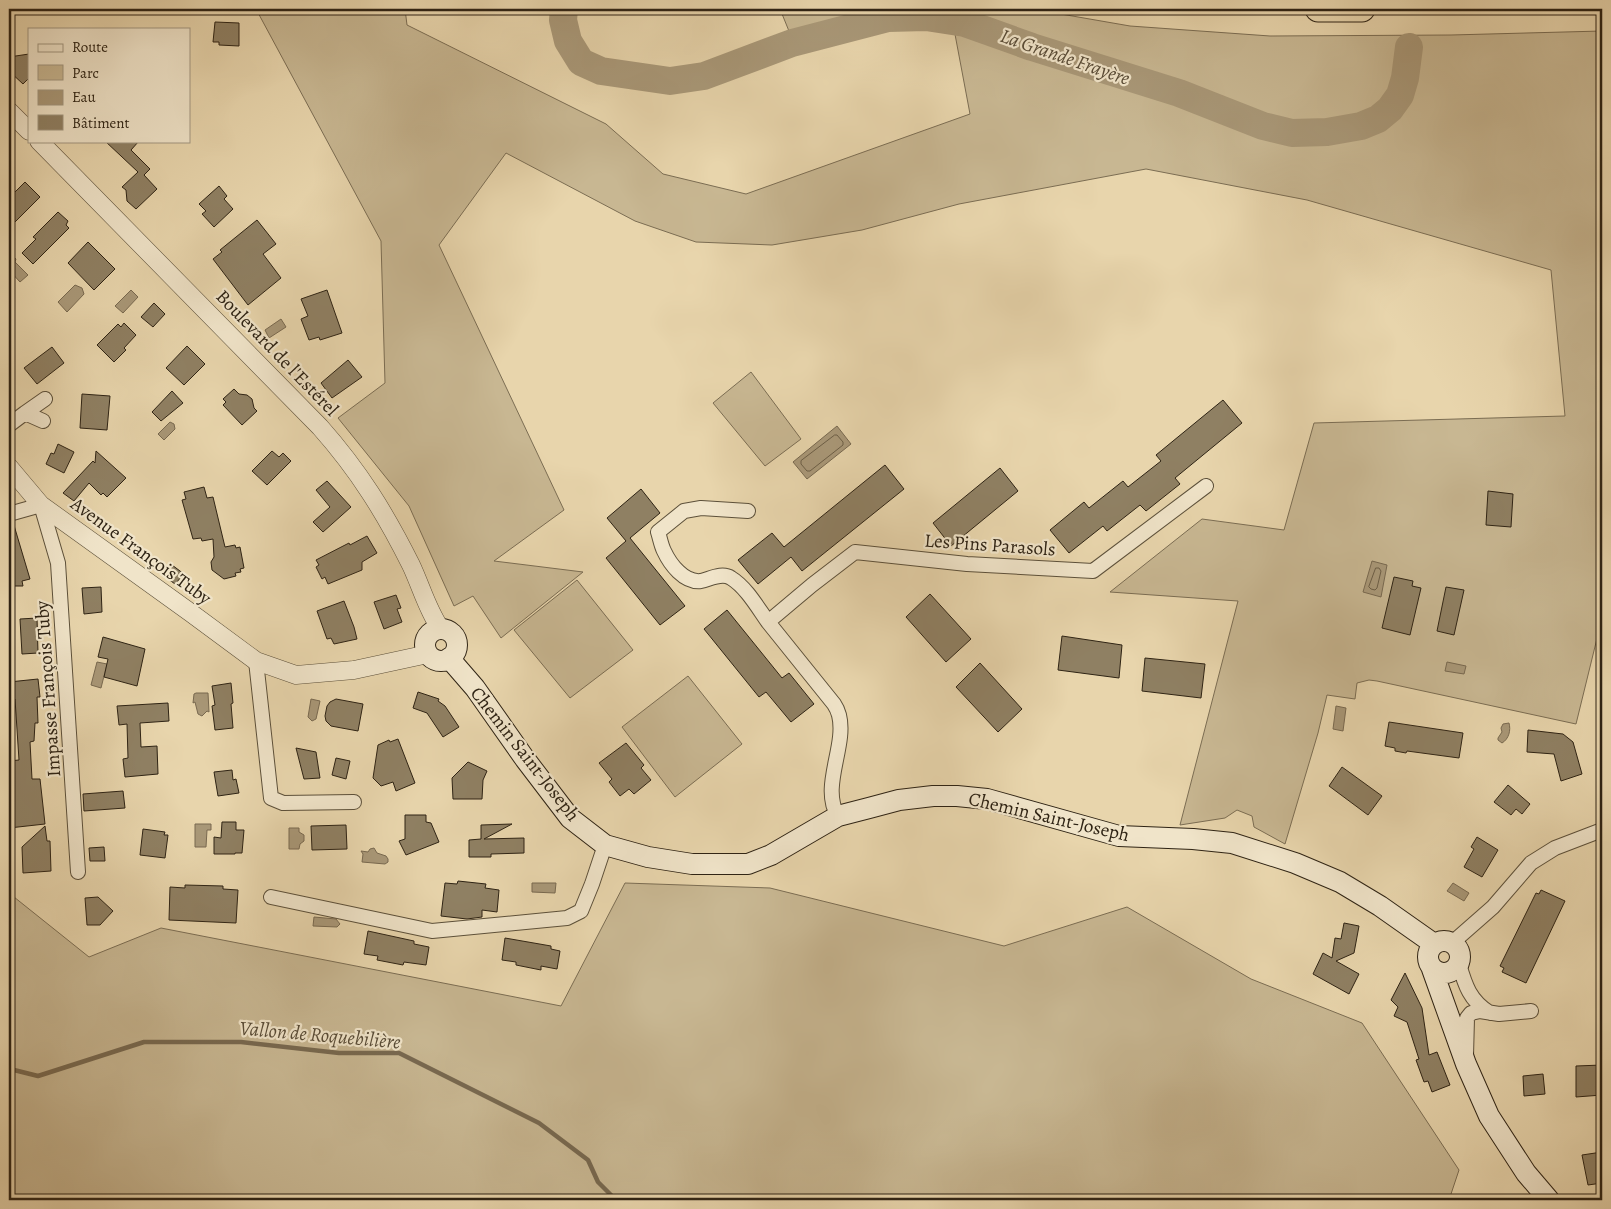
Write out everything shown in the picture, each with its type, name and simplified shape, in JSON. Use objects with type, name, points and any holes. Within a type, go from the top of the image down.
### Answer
[{"type":"highway","points":[[1318,9],[1362,9]]},
{"type":"main road","points":[[440,628],[449,630],[457,641],[456,651],[449,658],[440,661],[435,660],[428,654],[424,645],[427,635],[440,628]]},
{"type":"main road","name":"Chemin Saint-Joseph","points":[[449,658],[475,688],[525,759],[570,818],[605,845],[648,857],[692,864],[748,864],[771,856],[838,816],[907,799],[957,796],[986,800],[1120,836],[1193,839],[1232,843],[1295,863],[1340,882],[1380,906],[1443,959]]},
{"type":"main road","points":[[1443,959],[1456,1032],[1466,1064],[1494,1123],[1526,1173],[1549,1200]]},
{"type":"street","points":[[9,111],[28,130]]},
{"type":"street","name":"Boulevard de l'Estérel","points":[[40,142],[320,427],[343,453],[390,524],[440,628]]},
{"type":"street","points":[[9,425],[44,399]]},
{"type":"street","points":[[25,413],[43,420]]},
{"type":"street","name":"Avenue François Tuby","points":[[9,467],[41,505],[256,661],[296,675],[354,670],[428,654]]},
{"type":"street","name":"Les Pins Parasols","points":[[768,622],[855,552],[967,564],[1093,571],[1206,486]]},
{"type":"street","points":[[9,514],[41,505]]},
{"type":"street","name":"Impasse François Tuby","points":[[41,505],[58,563],[78,872]]},
{"type":"street","points":[[748,511],[701,508],[684,511],[658,532],[664,551],[679,573],[698,581],[723,575],[731,578],[750,596],[768,622],[834,704],[840,715],[840,734],[832,800],[838,816]]},
{"type":"street","points":[[256,661],[271,798],[283,803],[354,802]]},
{"type":"street","points":[[1491,1013],[1483,1009],[1443,959],[1531,863],[1555,848],[1602,830]]},
{"type":"street","points":[[272,897],[432,931],[566,918],[581,911],[605,845]]},
{"type":"street","points":[[1466,1064],[1467,1018],[1471,1013],[1480,1011],[1499,1014],[1531,1011]]},
{"type":"green space","points":[[256,9],[405,9],[407,25],[606,124],[663,174],[746,194],[970,114],[954,29],[912,19],[791,36],[780,9],[1032,9],[1130,26],[1270,36],[1451,35],[1602,31],[1602,618],[1576,724],[1377,681],[1369,680],[1357,683],[1355,699],[1327,695],[1318,733],[1285,844],[1254,827],[1252,816],[1237,810],[1225,818],[1180,825],[1238,601],[1110,592],[1202,519],[1284,530],[1314,423],[1565,416],[1551,270],[1307,200],[1146,169],[959,204],[862,230],[772,245],[696,242],[635,221],[506,153],[439,245],[564,510],[494,561],[583,572],[501,638],[473,596],[454,606],[409,506],[338,418],[385,383],[381,241]]},
{"type":"green space","points":[[751,372],[801,439],[765,466],[713,403]]},
{"type":"green space","points":[[577,580],[633,650],[570,698],[514,630]]},
{"type":"green space","points":[[688,676],[742,744],[675,797],[622,727]]},
{"type":"green space","points":[[625,883],[770,888],[1004,946],[1127,907],[1251,979],[1362,1023],[1459,1170],[1449,1200],[9,1200],[9,893],[89,957],[161,928],[561,1006]]},
{"type":"water","points":[[14,257],[16,259],[15,262],[28,275],[20,282],[9,270],[9,263]]},
{"type":"water","points":[[75,285],[82,288],[84,294],[67,312],[58,302]]},
{"type":"water","points":[[131,290],[138,297],[123,313],[115,306]]},
{"type":"water","points":[[281,319],[286,327],[269,338],[265,330]]},
{"type":"water","points":[[170,422],[174,424],[175,429],[164,440],[158,434]]},
{"type":"water","points":[[837,426],[851,444],[807,479],[793,462]]},
{"type":"water","points":[[1372,561],[1387,565],[1381,597],[1363,592]]},
{"type":"water","points":[[97,662],[107,664],[101,688],[91,685]]},
{"type":"water","points":[[1447,662],[1466,666],[1464,674],[1445,671]]},
{"type":"water","points":[[208,693],[209,712],[207,711],[202,716],[198,714],[195,702],[193,703],[194,694]]},
{"type":"water","points":[[311,699],[320,701],[316,719],[312,721],[308,717]]},
{"type":"water","points":[[1336,706],[1346,708],[1343,731],[1333,729]]},
{"type":"water","points":[[1509,723],[1509,734],[1502,743],[1498,740],[1502,732],[1501,728],[1503,724]]},
{"type":"water","points":[[195,824],[211,824],[211,830],[207,830],[206,847],[195,847]]},
{"type":"water","points":[[289,828],[299,828],[299,832],[304,835],[304,841],[300,844],[299,849],[289,849]]},
{"type":"water","points":[[374,848],[377,853],[386,856],[388,862],[385,864],[362,862],[363,854],[361,851],[368,852]]},
{"type":"water","points":[[532,883],[556,883],[555,893],[532,892]]},
{"type":"water","points":[[1453,883],[1469,893],[1464,901],[1447,891]]},
{"type":"water","points":[[314,917],[336,919],[340,924],[337,927],[313,926]]},
{"type":"building","points":[[215,22],[239,23],[239,46],[219,45],[219,42],[213,42]]},
{"type":"building","points":[[28,54],[28,79],[23,84],[9,71],[9,57]]},
{"type":"building","points":[[106,142],[138,142],[131,150],[150,169],[144,175],[157,189],[136,209],[127,201],[126,190],[122,187],[138,172]]},
{"type":"building","points":[[25,182],[40,197],[9,228],[9,198]]},
{"type":"building","points":[[219,186],[227,196],[224,199],[233,209],[214,227],[202,214],[206,211],[199,204]]},
{"type":"building","points":[[58,212],[68,221],[66,225],[69,228],[33,264],[22,253],[36,239],[33,237]]},
{"type":"building","points":[[257,220],[276,244],[263,254],[281,278],[248,305],[213,259],[222,252],[220,250]]},
{"type":"building","points":[[88,242],[115,269],[94,290],[68,263]]},
{"type":"building","points":[[327,290],[342,333],[320,340],[319,337],[309,340],[301,319],[308,316],[301,299]]},
{"type":"building","points":[[154,303],[165,314],[153,327],[141,317]]},
{"type":"building","points":[[124,323],[136,335],[124,348],[126,350],[114,362],[97,345],[118,324],[121,327]]},
{"type":"building","points":[[187,346],[205,364],[184,385],[166,368]]},
{"type":"building","points":[[52,347],[64,363],[37,384],[24,368]]},
{"type":"building","points":[[348,360],[362,377],[332,398],[321,383]]},
{"type":"building","points":[[234,389],[239,394],[247,395],[252,399],[254,408],[257,411],[242,425],[223,405],[226,402],[223,399]]},
{"type":"building","points":[[172,391],[183,403],[161,421],[152,412]]},
{"type":"building","points":[[82,394],[110,396],[107,430],[80,428]]},
{"type":"building","points":[[1223,400],[1242,423],[1175,478],[1180,484],[1146,511],[1140,505],[1107,531],[1103,526],[1069,553],[1050,530],[1084,502],[1089,508],[1123,481],[1128,487],[1161,461],[1156,455]]},
{"type":"building","points":[[58,444],[74,452],[64,473],[46,464],[51,453],[54,454]]},
{"type":"building","points":[[96,451],[126,478],[107,497],[103,493],[101,495],[89,483],[74,501],[63,493],[93,461],[95,463]]},
{"type":"building","points":[[272,451],[279,457],[283,453],[291,461],[267,485],[252,471]]},
{"type":"building","points":[[885,465],[904,489],[802,571],[791,557],[758,584],[738,560],[772,533],[784,547]]},
{"type":"building","points":[[1000,468],[1018,491],[951,546],[933,523]]},
{"type":"building","points":[[327,481],[351,507],[323,532],[313,522],[330,507],[316,490]]},
{"type":"building","points":[[204,487],[207,498],[213,497],[225,547],[235,545],[236,548],[240,547],[244,568],[240,569],[241,572],[235,573],[236,576],[224,579],[212,570],[211,562],[214,557],[213,539],[202,541],[201,538],[193,539],[182,500],[186,499],[184,492]]},
{"type":"building","points":[[641,489],[660,513],[630,538],[685,606],[660,625],[606,558],[626,541],[607,518]]},
{"type":"building","points":[[1488,491],[1513,494],[1511,527],[1486,525]]},
{"type":"building","points":[[13,522],[30,579],[22,581],[23,586],[9,586],[9,523]]},
{"type":"building","points":[[367,536],[377,553],[362,562],[362,570],[328,584],[325,577],[322,579],[316,567],[319,565],[316,560]]},
{"type":"building","points":[[172,565],[184,574],[175,584],[164,576]]},
{"type":"building","points":[[1394,577],[1413,581],[1412,586],[1421,588],[1410,635],[1382,628]]},
{"type":"building","points":[[101,587],[102,612],[84,614],[82,588]]},
{"type":"building","points":[[1446,587],[1464,590],[1454,635],[1437,631]]},
{"type":"building","points":[[930,594],[971,639],[946,662],[906,617]]},
{"type":"building","points":[[396,595],[401,608],[397,609],[402,622],[384,629],[374,602]]},
{"type":"building","points":[[344,601],[357,639],[334,644],[331,638],[327,639],[317,611]]},
{"type":"building","points":[[727,610],[782,678],[789,673],[814,704],[791,722],[766,692],[759,697],[704,629]]},
{"type":"building","points":[[37,618],[38,653],[22,654],[20,619]]},
{"type":"building","points":[[1062,636],[1122,645],[1119,678],[1058,670]]},
{"type":"building","points":[[103,637],[145,649],[137,686],[104,677],[108,659],[98,657]]},
{"type":"building","points":[[1145,658],[1205,664],[1201,698],[1142,691]]},
{"type":"building","points":[[980,663],[1022,709],[998,732],[956,687]]},
{"type":"building","points":[[38,679],[40,697],[37,697],[38,723],[35,723],[34,741],[30,742],[32,779],[40,779],[45,824],[9,828],[9,807],[13,806],[9,761],[19,760],[15,699],[9,700],[9,682]]},
{"type":"building","points":[[231,683],[233,728],[215,730],[212,706],[215,705],[212,686]]},
{"type":"building","points":[[418,692],[439,699],[438,701],[445,706],[459,727],[443,737],[427,713],[413,708]]},
{"type":"building","points":[[336,699],[363,704],[358,731],[331,726],[326,721],[327,706]]},
{"type":"building","points":[[168,703],[169,721],[140,723],[141,747],[157,746],[158,774],[125,777],[123,759],[128,758],[127,724],[119,725],[117,706]]},
{"type":"building","points":[[1389,722],[1463,733],[1459,758],[1407,751],[1406,753],[1395,751],[1395,748],[1385,746]]},
{"type":"building","points":[[1528,730],[1563,734],[1573,742],[1582,774],[1561,781],[1554,754],[1527,752]]},
{"type":"building","points":[[398,739],[415,783],[396,791],[393,782],[381,786],[373,778],[378,745],[389,740],[390,742]]},
{"type":"building","points":[[626,743],[644,765],[641,768],[651,780],[634,794],[629,789],[620,796],[609,782],[612,779],[599,763]]},
{"type":"building","points":[[296,748],[316,752],[320,778],[304,779]]},
{"type":"building","points":[[336,758],[350,761],[346,779],[332,775]]},
{"type":"building","points":[[468,762],[487,771],[483,780],[482,799],[453,799],[452,778]]},
{"type":"building","points":[[1342,767],[1382,796],[1368,815],[1329,786]]},
{"type":"building","points":[[232,770],[233,780],[236,779],[239,793],[218,796],[214,772]]},
{"type":"building","points":[[1508,785],[1530,804],[1522,814],[1516,809],[1511,815],[1494,802]]},
{"type":"building","points":[[123,791],[125,808],[84,811],[83,794]]},
{"type":"building","points":[[405,815],[426,815],[426,822],[431,823],[439,842],[406,855],[399,841],[405,839]]},
{"type":"building","points":[[222,822],[236,822],[236,830],[244,830],[242,853],[214,854],[214,837],[221,838]]},
{"type":"building","points":[[512,824],[484,839],[524,838],[524,853],[491,854],[491,857],[469,857],[469,840],[481,839],[481,825]]},
{"type":"building","points":[[346,825],[347,849],[312,850],[311,826]]},
{"type":"building","points":[[45,826],[47,841],[50,841],[51,871],[23,873],[22,847]]},
{"type":"building","points":[[143,829],[165,832],[164,835],[168,835],[165,858],[140,855]]},
{"type":"building","points":[[1477,837],[1498,850],[1482,877],[1464,867],[1474,849],[1471,847]]},
{"type":"building","points":[[104,847],[105,861],[90,861],[89,848]]},
{"type":"building","points":[[458,881],[486,884],[485,888],[499,890],[497,912],[482,910],[482,917],[467,919],[441,916],[445,883],[457,884]]},
{"type":"building","points":[[185,885],[223,886],[223,889],[238,890],[236,923],[169,920],[170,887],[185,888]]},
{"type":"building","points":[[1541,890],[1565,901],[1526,983],[1502,972],[1504,968],[1500,966],[1536,893],[1539,894]]},
{"type":"building","points":[[98,897],[113,911],[100,925],[87,925],[85,898]]},
{"type":"building","points":[[1344,923],[1359,926],[1354,953],[1336,961],[1359,974],[1349,994],[1313,974],[1323,953],[1332,958],[1335,938],[1341,939]]},
{"type":"building","points":[[368,931],[414,941],[414,944],[429,947],[426,965],[404,962],[403,965],[377,960],[378,956],[364,954]]},
{"type":"building","points":[[505,938],[551,946],[551,949],[560,951],[557,969],[541,966],[541,970],[516,965],[516,962],[502,960]]},
{"type":"building","points":[[1405,973],[1422,1008],[1429,1055],[1437,1052],[1450,1085],[1432,1092],[1428,1081],[1424,1082],[1416,1060],[1419,1059],[1407,1022],[1394,1016],[1398,1007],[1391,1000]]},
{"type":"building","points":[[1602,1065],[1602,1095],[1576,1097],[1576,1066]]},
{"type":"building","points":[[1543,1074],[1545,1094],[1524,1096],[1523,1076]]},
{"type":"building","points":[[1602,1152],[1602,1183],[1588,1185],[1582,1155]]},
{"type":"waterway","name":"La Grande Frayère","points":[[564,9],[563,20],[568,41],[581,62],[601,71],[670,81],[704,76],[792,43],[888,18],[926,17],[965,23],[1032,47],[1179,93],[1263,126],[1292,133],[1327,132],[1361,126],[1378,119],[1390,109],[1400,95],[1405,78],[1409,47]]},
{"type":"waterway","name":"Vallon de Roquebilière","points":[[9,1067],[38,1076],[144,1042],[241,1042],[339,1053],[399,1053],[539,1123],[588,1160],[598,1182],[616,1200]]}]
